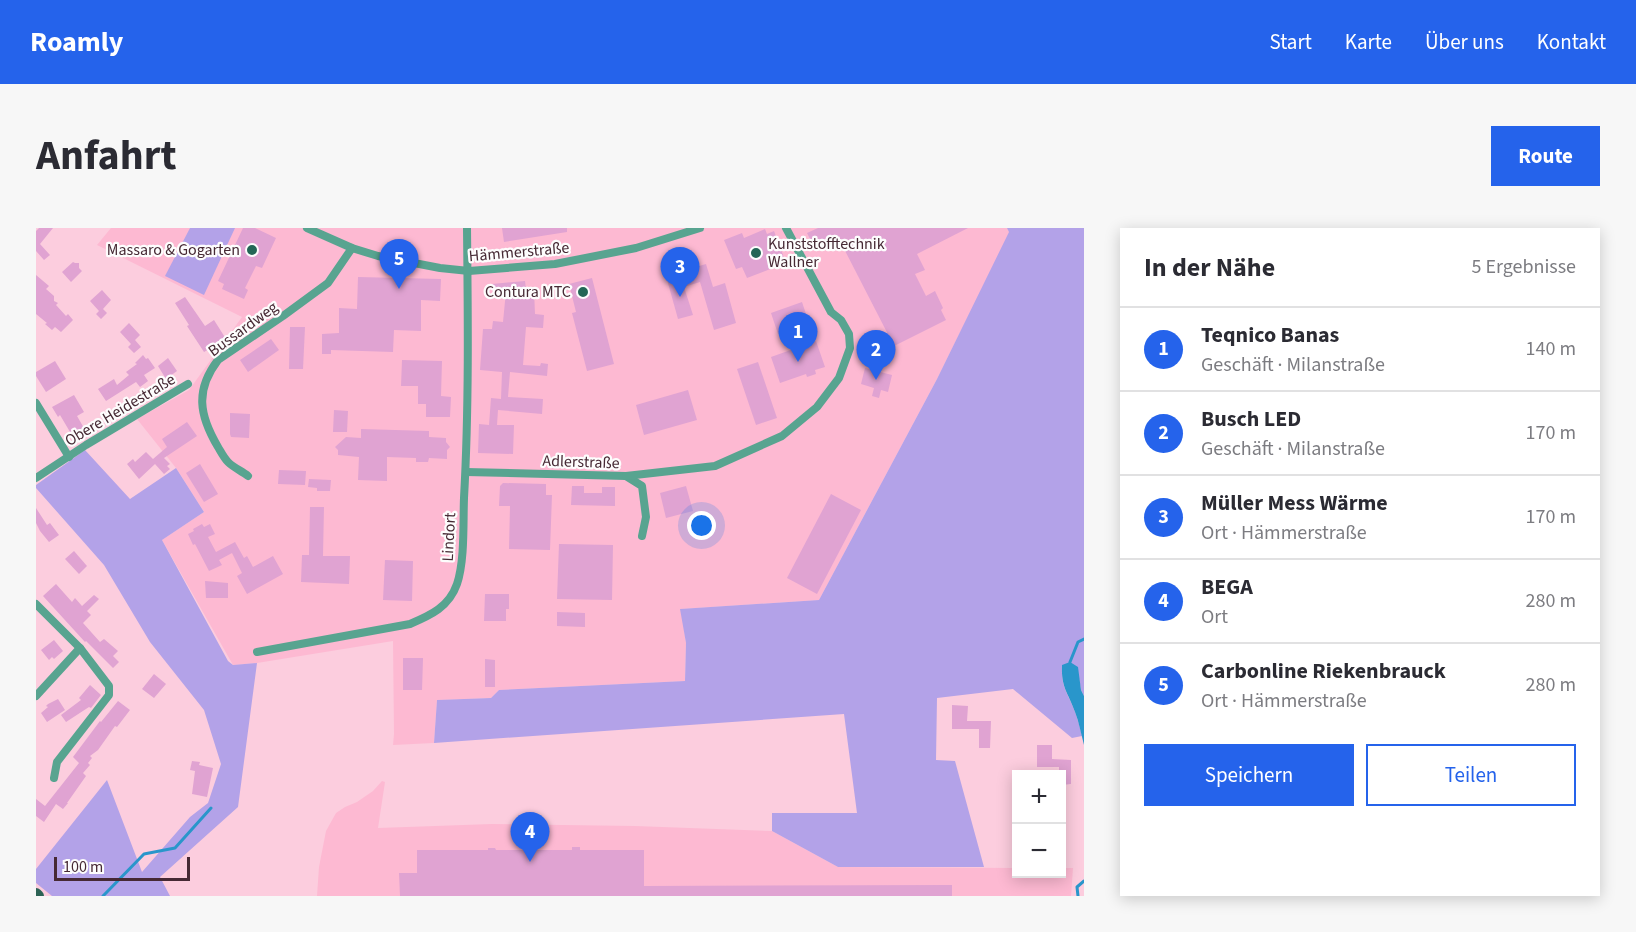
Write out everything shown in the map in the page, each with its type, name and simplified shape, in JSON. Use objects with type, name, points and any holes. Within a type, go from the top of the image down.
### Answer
[{"type":"street","name":"Hämmerstraße","points":[[307,228],[352,248],[378,256],[468,271],[555,264],[636,248],[700,228]]},
{"type":"street","name":"Lindort","points":[[257,652],[410,624],[434,614],[446,603],[456,586],[461,570],[465,472],[467,228]]},
{"type":"street","points":[[626,476],[716,466],[782,436],[817,407],[839,378],[850,348],[849,334],[841,320],[831,312],[786,228]]},
{"type":"street","name":"Bussardweg","points":[[248,476],[228,462],[210,433],[201,403],[205,382],[218,360],[328,283],[352,248]]},
{"type":"street","name":"Obere Heidestraße","points":[[36,478],[188,384]]},
{"type":"street","points":[[36,404],[69,457]]},
{"type":"street","name":"Adlerstraße","points":[[465,472],[626,476],[642,486],[646,517],[642,536]]},
{"type":"street","points":[[36,604],[80,648],[109,686],[109,695],[57,762],[54,778]]},
{"type":"street","points":[[36,696],[80,648]]},
{"type":"shaded area","points":[[111,228],[1007,228],[1010,232],[937,379],[819,600],[681,609],[686,643],[685,681],[499,690],[491,698],[437,700],[434,743],[393,745],[393,641],[233,665],[162,540],[204,512],[176,468],[137,419],[189,390],[242,317],[97,245]]},
{"type":"shaded area","points":[[190,228],[235,228],[204,295],[165,276]]},
{"type":"shaded area","points":[[1007,228],[1084,228],[1084,696],[1077,667],[1062,665],[1064,685],[1082,736],[1072,738],[1013,689],[937,698],[936,760],[955,761],[984,867],[838,867],[772,831],[772,813],[857,813],[844,714],[434,743],[437,700],[491,698],[499,690],[685,681],[686,643],[680,609],[819,600],[937,379],[1009,232]]},
{"type":"shaded area","points":[[85,450],[130,499],[176,468],[204,512],[162,540],[228,661],[233,665],[257,663],[238,807],[160,877],[170,896],[52,896],[36,883],[36,869],[107,780],[142,872],[190,817],[208,803],[221,764],[204,710],[150,642],[104,565],[36,488],[36,485]]},
{"type":"shaded area","points":[[382,781],[385,782],[378,828],[492,824],[772,831],[838,867],[1012,868],[1012,878],[1066,878],[1066,868],[1073,868],[1071,896],[317,896],[319,867],[326,831],[336,813],[373,791]]},
{"type":"water","points":[[1070,662],[1078,667],[1084,696],[1084,745],[1063,679],[1062,665]]},
{"type":"building","points":[[39,228],[53,228],[40,244],[50,255],[44,260],[36,251],[36,231]]},
{"type":"building","name":"Massaro & Gogarten","points":[[243,228],[255,228],[276,238],[262,268],[256,266],[245,288],[248,290],[244,299],[222,289],[224,284],[218,281]]},
{"type":"building","points":[[502,228],[567,228],[567,232],[504,242]]},
{"type":"building","points":[[818,228],[968,228],[917,254],[925,270],[915,274],[926,296],[935,291],[946,320],[894,346],[839,239],[816,251],[807,233]]},
{"type":"building","name":"Kunststofftechnik Wallner","points":[[765,229],[767,234],[774,231],[786,263],[747,278],[742,267],[736,269],[724,240],[742,233],[744,238]]},
{"type":"building","points":[[73,262],[79,263],[82,271],[71,282],[62,272]]},
{"type":"building","points":[[698,263],[699,266],[706,264],[713,287],[725,283],[736,323],[714,330],[700,282],[684,287],[693,315],[678,319],[666,276],[691,269],[690,266]]},
{"type":"building","points":[[36,275],[49,286],[46,289],[54,296],[54,301],[58,303],[56,305],[73,320],[61,332],[55,327],[52,330],[36,314]]},
{"type":"building","points":[[358,277],[441,279],[440,301],[421,300],[421,331],[394,330],[393,352],[331,350],[331,354],[322,354],[322,334],[339,333],[339,308],[357,309]]},
{"type":"building","points":[[592,278],[614,364],[587,371],[572,313],[576,312],[569,284]]},
{"type":"building","points":[[525,281],[526,290],[534,290],[535,314],[544,315],[543,328],[526,327],[523,365],[548,364],[547,376],[510,372],[508,397],[543,399],[542,414],[498,410],[497,425],[514,425],[513,454],[478,453],[479,424],[489,425],[491,398],[501,399],[502,372],[480,370],[483,329],[492,329],[493,321],[503,322],[506,291],[493,292],[492,284]]},
{"type":"building","points":[[102,290],[111,300],[103,309],[107,313],[101,319],[96,314],[99,311],[90,301]]},
{"type":"building","points":[[185,297],[205,326],[214,320],[226,339],[204,352],[175,303]]},
{"type":"building","points":[[802,302],[809,323],[778,334],[771,313]]},
{"type":"building","points":[[129,323],[140,335],[135,340],[141,347],[134,353],[128,347],[131,344],[120,332]]},
{"type":"building","points":[[290,327],[305,327],[303,369],[289,369]]},
{"type":"building","points":[[271,339],[279,350],[248,372],[240,360]]},
{"type":"building","points":[[816,341],[825,367],[815,370],[816,374],[807,377],[806,374],[780,383],[771,357]]},
{"type":"building","points":[[143,355],[155,368],[144,375],[148,381],[140,387],[136,382],[106,401],[98,389],[114,379],[117,385],[129,375],[126,372],[137,364],[135,363]]},
{"type":"building","points":[[168,358],[177,371],[166,379],[158,366]]},
{"type":"building","points":[[402,360],[442,361],[441,396],[451,397],[450,417],[426,417],[426,404],[418,404],[418,386],[401,386]]},
{"type":"building","points":[[55,361],[66,379],[46,392],[36,372]]},
{"type":"building","points":[[758,362],[777,418],[756,425],[737,369]]},
{"type":"building","points":[[865,368],[892,375],[888,392],[881,390],[879,398],[872,396],[874,388],[861,384]]},
{"type":"building","points":[[688,390],[697,420],[644,435],[636,405]]},
{"type":"building","points":[[74,395],[84,412],[77,416],[88,435],[80,440],[77,435],[73,437],[60,415],[58,417],[52,407]]},
{"type":"building","points":[[334,410],[348,411],[347,432],[333,432]]},
{"type":"building","points":[[230,413],[250,414],[249,438],[231,437]]},
{"type":"building","points":[[187,422],[197,436],[164,458],[170,464],[167,466],[170,469],[164,474],[155,464],[139,479],[127,464],[133,459],[135,462],[146,452],[153,459],[167,447],[162,439]]},
{"type":"building","points":[[361,429],[429,431],[429,437],[446,438],[450,447],[447,450],[447,459],[429,458],[428,462],[416,462],[416,458],[387,457],[387,481],[358,480],[359,457],[338,455],[335,447],[346,437],[361,438]]},
{"type":"building","points":[[200,464],[218,494],[204,502],[186,473]]},
{"type":"building","points":[[279,470],[306,471],[305,485],[278,484]]},
{"type":"building","points":[[309,479],[331,480],[330,491],[317,491],[317,488],[308,487]]},
{"type":"building","points":[[503,483],[546,484],[546,495],[552,495],[550,550],[509,549],[510,506],[499,506],[500,486]]},
{"type":"building","points":[[572,486],[584,486],[584,493],[602,493],[602,487],[615,487],[615,506],[571,505]]},
{"type":"building","points":[[686,486],[693,511],[666,518],[660,493]]},
{"type":"building","points":[[831,494],[861,510],[817,594],[787,578]]},
{"type":"building","points":[[310,507],[324,507],[323,556],[350,556],[349,584],[301,582],[302,555],[309,555]]},
{"type":"building","points":[[36,508],[47,525],[50,523],[59,535],[49,542],[36,523]]},
{"type":"building","points":[[202,524],[204,527],[210,524],[215,534],[208,537],[216,552],[235,542],[244,558],[247,556],[253,567],[273,556],[283,574],[247,594],[237,576],[242,573],[232,553],[219,560],[222,565],[209,571],[188,534]]},
{"type":"building","points":[[559,544],[613,545],[612,600],[557,599]]},
{"type":"building","points":[[74,551],[87,566],[79,574],[65,559]]},
{"type":"building","points":[[385,560],[413,561],[412,601],[383,600]]},
{"type":"building","points":[[205,581],[228,583],[228,598],[206,598]]},
{"type":"building","points":[[56,584],[72,602],[75,598],[82,606],[94,595],[99,599],[87,611],[91,615],[83,623],[100,642],[104,639],[118,651],[113,656],[119,662],[113,668],[85,642],[43,596]]},
{"type":"building","points":[[485,594],[509,594],[506,621],[484,621]]},
{"type":"building","points":[[557,612],[585,613],[585,627],[557,626]]},
{"type":"building","points":[[54,640],[63,651],[54,659],[52,657],[49,660],[41,650]]},
{"type":"building","points":[[403,658],[423,658],[422,690],[403,690]]},
{"type":"building","points":[[485,659],[495,660],[495,687],[485,687]]},
{"type":"building","points":[[154,674],[166,684],[154,698],[142,689]]},
{"type":"building","points":[[90,685],[101,695],[91,708],[89,707],[66,722],[61,715],[81,700],[79,698]]},
{"type":"building","points":[[58,699],[65,710],[47,722],[41,713],[48,707],[46,706],[48,704]]},
{"type":"building","points":[[118,701],[130,710],[98,750],[90,756],[92,758],[88,763],[90,765],[83,773],[86,776],[68,803],[63,809],[56,804],[44,822],[36,816],[36,799],[45,806],[79,763],[73,757]]},
{"type":"building","points":[[952,705],[968,706],[967,721],[991,721],[990,748],[979,748],[979,729],[952,729]]},
{"type":"building","points":[[1037,745],[1052,745],[1052,759],[1071,760],[1071,784],[1066,785],[1066,770],[1059,770],[1059,767],[1037,767]]},
{"type":"building","points":[[192,761],[213,768],[207,797],[192,794],[195,771],[190,770]]},
{"type":"building","points":[[572,847],[580,847],[580,850],[644,850],[644,886],[952,885],[952,896],[400,896],[399,873],[417,873],[417,850],[488,850],[488,848],[495,848],[496,850],[572,850]]},
{"type":"waterway","points":[[1070,662],[1078,642],[1084,639]]},
{"type":"waterway","points":[[103,896],[144,854],[175,848],[211,808]]},
{"type":"waterway","points":[[1078,896],[1077,887],[1084,881]]},
{"type":"place","name":"Massaro & Gogarten","points":[[252,250]]},
{"type":"place","name":"Kunststofftechnik Wallner","points":[[756,253]]},
{"type":"place","name":"Carbonline Riekenbrauck","points":[[399,289]]},
{"type":"place","name":"Contura MTC","points":[[583,292]]},
{"type":"place","name":"Müller Mess Wärme","points":[[680,297]]},
{"type":"place","name":"Teqnico Banas","points":[[798,362]]},
{"type":"place","name":"Busch LED","points":[[876,380]]},
{"type":"place","name":"BEGA","points":[[530,862]]}]
